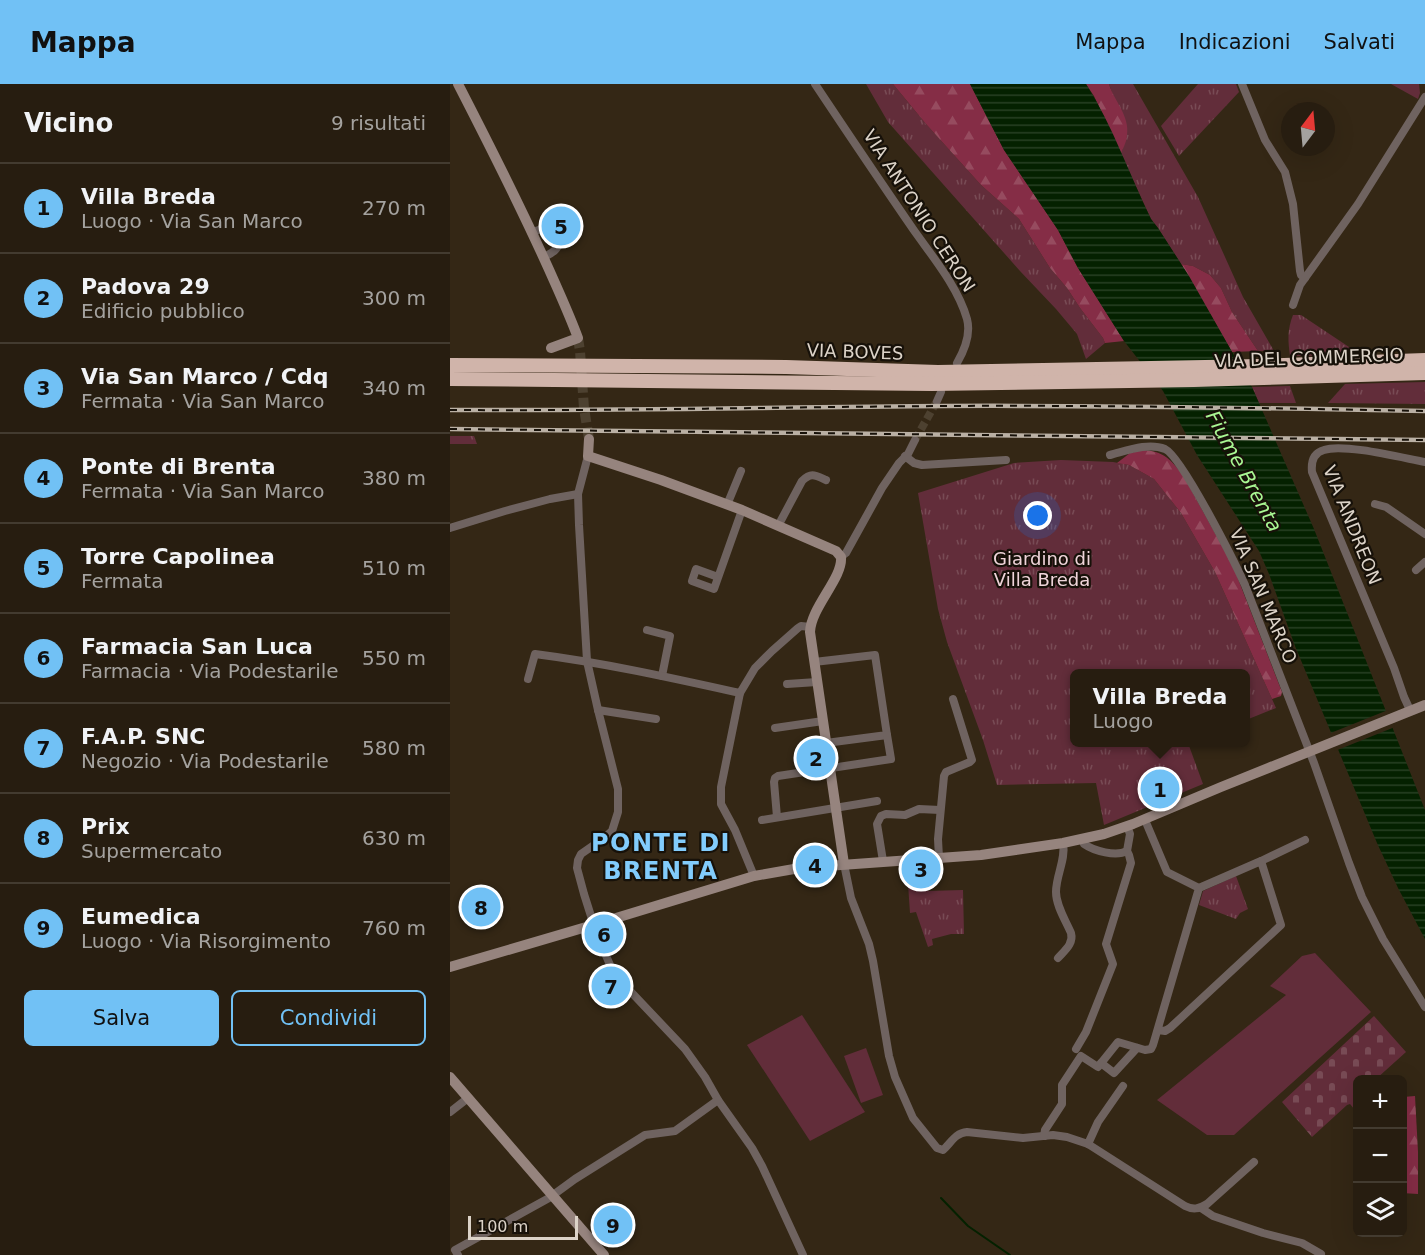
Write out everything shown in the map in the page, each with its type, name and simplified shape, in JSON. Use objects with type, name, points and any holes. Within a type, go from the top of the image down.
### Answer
[{"type":"highway","name":"VIA DEL COMMERCIO","points":[[1259,366],[1425,360]]},
{"type":"highway","name":"VIA BOVES","points":[[450,365],[786,367],[1194,380]]},
{"type":"highway","name":"VIA BOVES","points":[[450,379],[932,384],[1259,366]]},
{"type":"highway","name":"VIA DEL COMMERCIO","points":[[1194,380],[1425,373]]},
{"type":"street","points":[[458,84],[486,136],[572,320],[578,338],[551,348]]},
{"type":"street","name":"VIA ANTONIO CERON","points":[[815,84],[927,247],[957,297],[968,327],[965,347],[957,363]]},
{"type":"street","points":[[1242,84],[1265,140],[1285,172],[1293,204],[1300,271],[1305,278]]},
{"type":"street","points":[[1293,306],[1297,290],[1358,204],[1425,97]]},
{"type":"street","points":[[532,232],[546,228],[556,231],[559,235],[560,241],[557,248],[544,257]]},
{"type":"street","points":[[937,401],[941,392]]},
{"type":"street","points":[[589,439],[588,456],[578,494],[587,661],[619,801],[612,831],[581,854],[577,868],[593,925],[614,974],[685,1049],[705,1077],[762,1166],[803,1255]]},
{"type":"street","points":[[915,441],[894,470],[841,561],[810,627],[844,864],[851,898],[873,961],[889,1056],[895,1077],[913,1118],[937,1148],[943,1150],[961,1132],[1023,1138],[1053,1135],[1088,1144],[1190,1208],[1201,1208],[1207,1204],[1254,1162]]},
{"type":"street","name":"VIA SAN MARCO","points":[[1110,455],[1139,447],[1160,448],[1170,453],[1179,463],[1245,585],[1314,749],[1349,863],[1362,897],[1383,939],[1425,1007]]},
{"type":"street","name":"VIA ANDREON","points":[[1406,710],[1394,668],[1312,472],[1311,464],[1318,452],[1333,448],[1361,450],[1425,462]]},
{"type":"street","points":[[588,456],[742,510],[836,551],[841,561]]},
{"type":"street","points":[[905,456],[922,465],[1006,460]]},
{"type":"street","points":[[727,505],[741,471]]},
{"type":"street","points":[[778,526],[802,481],[807,476],[814,475],[826,480]]},
{"type":"street","points":[[450,528],[550,499],[578,494]]},
{"type":"street","points":[[1375,504],[1386,507],[1425,534]]},
{"type":"street","points":[[718,577],[742,510]]},
{"type":"street","points":[[1416,570],[1425,562]]},
{"type":"street","points":[[754,876],[735,830],[721,804],[721,787],[740,693],[755,668],[772,651],[801,626],[810,627]]},
{"type":"street","points":[[646,630],[670,636],[662,675]]},
{"type":"street","points":[[528,679],[535,654],[662,675],[740,693]]},
{"type":"street","points":[[777,817],[774,782],[781,775],[891,759],[875,655],[814,662]]},
{"type":"street","points":[[787,684],[817,682]]},
{"type":"street","points":[[939,858],[938,839],[944,774],[972,760],[954,700]]},
{"type":"street","points":[[450,967],[754,876],[844,864],[981,855],[1063,843],[1104,834],[1145,820],[1183,802],[1406,710],[1425,705]]},
{"type":"street","points":[[598,710],[656,719]]},
{"type":"street","points":[[776,728],[823,721]]},
{"type":"street","points":[[826,742],[887,735]]},
{"type":"street","points":[[762,820],[877,801]]},
{"type":"street","points":[[883,861],[877,824],[881,816],[904,815],[919,809],[940,810]]},
{"type":"street","points":[[1145,820],[1167,872],[1199,888]]},
{"type":"street","points":[[1082,839],[1084,844],[1095,850],[1123,854],[1126,851],[1130,834],[1127,826]]},
{"type":"street","points":[[1044,1136],[1045,1130],[1062,1104],[1062,1085],[1081,1056],[1098,1067],[1118,1042],[1151,1050],[1199,888],[1305,840]]},
{"type":"street","points":[[1058,958],[1072,939],[1056,892],[1063,858],[1063,843]]},
{"type":"street","points":[[1076,1049],[1086,1032],[1113,963],[1106,944],[1131,863],[1130,855],[1126,851]]},
{"type":"street","points":[[1158,1030],[1165,1031],[1170,1028],[1281,925],[1261,861]]},
{"type":"street","points":[[1101,1063],[1114,1073],[1137,1048]]},
{"type":"street","points":[[450,1077],[604,1255]]},
{"type":"street","points":[[1088,1144],[1098,1122],[1123,1086]]},
{"type":"street","points":[[450,1112],[468,1098]]},
{"type":"street","points":[[458,1255],[455,1250],[553,1196],[575,1179],[645,1135],[675,1131],[718,1100]]},
{"type":"street","points":[[1201,1208],[1213,1216],[1302,1243],[1321,1254]]},
{"type":"green space","points":[[866,84],[893,84],[981,185],[1019,219],[1050,268],[1067,288],[1105,343],[1086,359],[1077,334],[888,122]]},
{"type":"green space","points":[[893,84],[970,84],[1004,150],[1058,230],[1078,268],[1124,341],[1105,343],[1067,288],[1050,268],[1019,219],[981,185]]},
{"type":"green space","points":[[1086,84],[1109,84],[1126,121],[1127,137],[1121,154],[1094,96]]},
{"type":"green space","points":[[1109,84],[1133,84],[1198,197],[1243,297],[1274,351],[1258,351],[1232,312],[1221,288],[1210,275],[1193,266],[1181,264],[1151,219],[1121,154],[1127,135]]},
{"type":"green space","points":[[1198,84],[1236,84],[1239,92],[1179,156],[1161,126]]},
{"type":"green space","points":[[1391,84],[1419,84],[1418,99]]},
{"type":"green space","points":[[1181,264],[1193,266],[1210,275],[1221,288],[1232,312],[1258,351],[1232,352]]},
{"type":"green space","points":[[1293,315],[1301,315],[1361,355],[1290,356],[1288,336]]},
{"type":"green space","points":[[1425,382],[1425,404],[1328,403],[1345,384]]},
{"type":"green space","points":[[1290,386],[1296,403],[1259,403],[1252,387]]},
{"type":"green space","points":[[450,436],[474,436],[477,444],[450,444]]},
{"type":"green space","points":[[1143,450],[1156,452],[1166,457],[1183,475],[1233,566],[1282,692],[1281,696],[1272,699],[1215,572],[1181,513],[1154,479],[1129,465],[1117,463],[1130,453]]},
{"type":"green space","name":"Giardino di Villa Breda","points":[[1061,460],[1113,462],[1129,465],[1154,479],[1181,513],[1215,572],[1276,708],[1250,718],[1250,669],[1070,669],[1070,747],[1189,747],[1203,784],[1104,825],[1096,783],[997,785],[947,642],[938,609],[918,493],[1014,463]]},
{"type":"green space","points":[[926,867],[928,891],[963,890],[964,934],[951,934],[932,939],[933,945],[928,947],[916,912],[910,913],[907,869]]},
{"type":"green space","points":[[1236,876],[1248,909],[1240,913],[1236,919],[1199,905],[1203,891]]},
{"type":"green space","points":[[1315,953],[1371,1012],[1234,1135],[1207,1135],[1157,1100],[1286,995],[1270,986],[1302,956]]},
{"type":"green space","points":[[802,1015],[865,1112],[810,1141],[747,1045]]},
{"type":"green space","points":[[1374,1016],[1406,1052],[1380,1075],[1353,1075],[1353,1108],[1350,1104],[1347,1105],[1312,1137],[1282,1102]]},
{"type":"green space","points":[[866,1048],[883,1095],[861,1103],[844,1056]]},
{"type":"green space","points":[[1415,1096],[1418,1194],[1407,1193],[1407,1097]]},
{"type":"water","name":"Fiume Brenta","points":[[970,84],[1086,84],[1113,133],[1151,219],[1189,276],[1252,387],[1314,529],[1425,810],[1425,939],[1377,843],[1295,646],[1259,551],[1197,455],[1163,391],[1124,341],[1078,268],[1058,230],[1004,150]]},
{"type":"pier","points":[[1388,710],[1395,727],[1335,751],[1328,734]]},
{"type":"waterway","points":[[941,1198],[968,1226],[1010,1255]]},
{"type":"tunnel","points":[[578,338],[589,439]]},
{"type":"tunnel","points":[[915,440],[937,401]]},
{"type":"railway","points":[[450,410],[1005,406],[1425,411]]},
{"type":"railway","points":[[450,429],[1425,440]]},
{"type":"place","name":"Torre Capolinea","points":[[561,226]]},
{"type":"place","name":"Padova 29","points":[[816,758]]},
{"type":"place","name":"Villa Breda","points":[[1160,789]]},
{"type":"place","name":"Ponte di Brenta","points":[[815,865]]},
{"type":"place","name":"Via San Marco / Cdq","points":[[921,869]]},
{"type":"place","name":"Prix","points":[[481,907]]},
{"type":"place","name":"Farmacia San Luca","points":[[604,934]]},
{"type":"place","name":"F.A.P. SNC","points":[[611,986]]},
{"type":"place","name":"Eumedica","points":[[613,1225]]},
{"type":"district","name":"PONTE DI BRENTA","points":[[661,857]]}]
